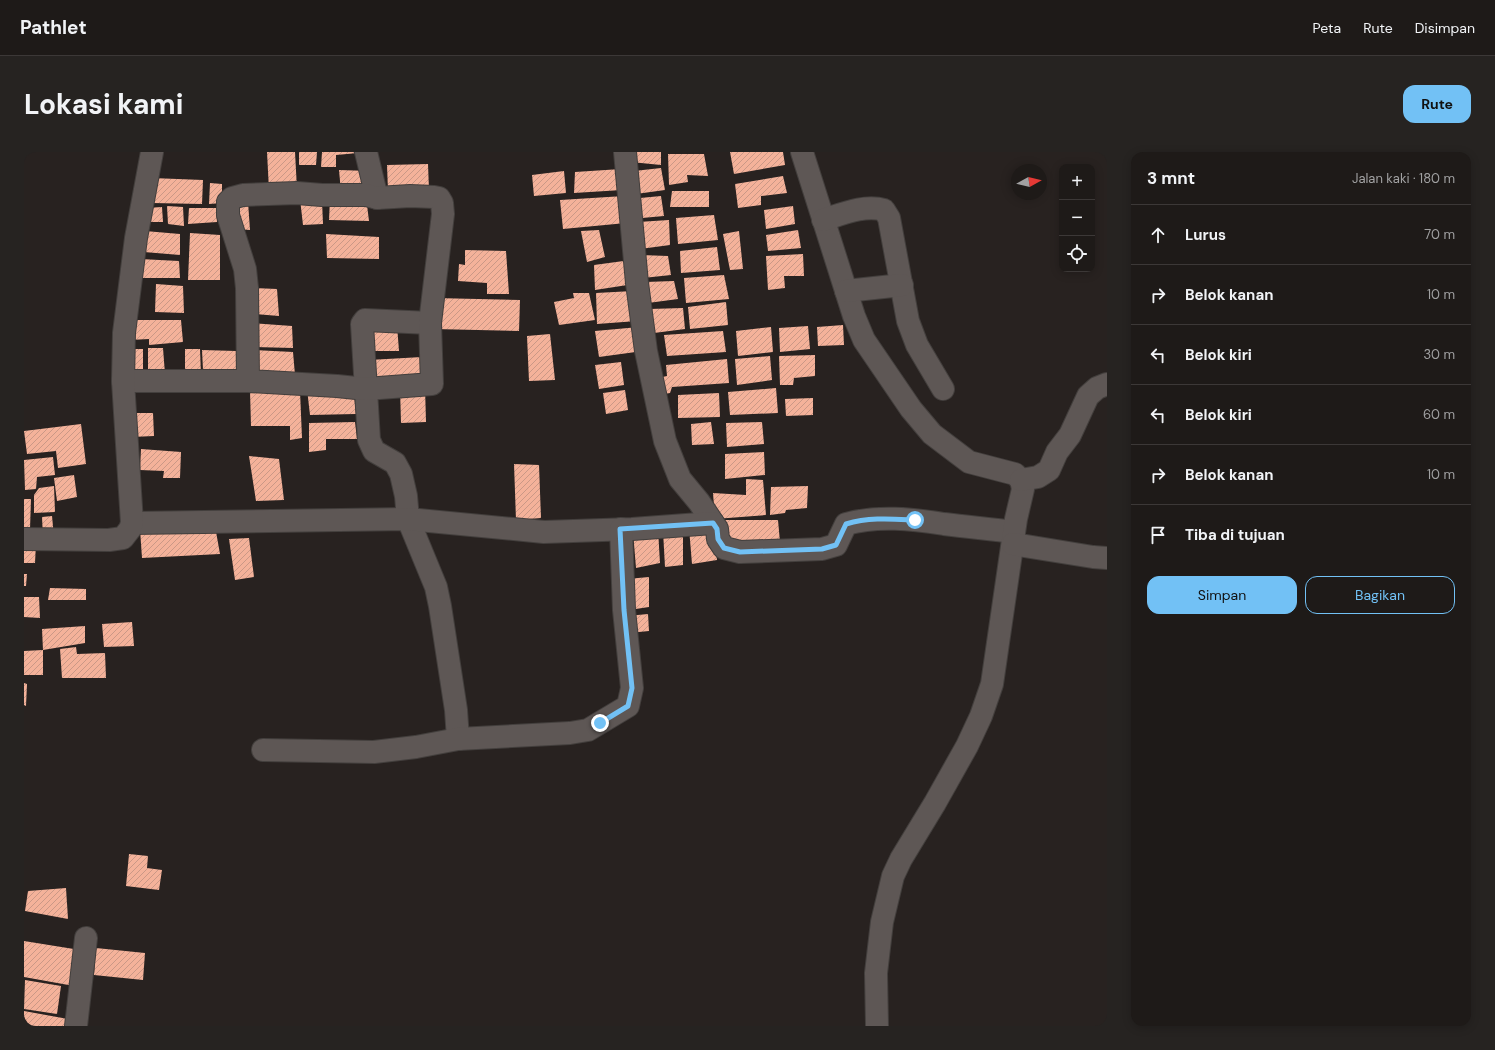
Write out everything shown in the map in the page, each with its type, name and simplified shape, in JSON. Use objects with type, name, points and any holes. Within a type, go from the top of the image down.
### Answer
[{"type":"street","points":[[24,539],[109,540],[123,538],[130,530],[132,523],[123,381],[124,333],[136,238],[152,152]]},
{"type":"street","points":[[366,152],[377,198]]},
{"type":"street","points":[[625,152],[646,351],[665,441],[680,479],[699,502],[717,529],[718,539],[724,548],[740,552],[822,549],[836,545],[846,524],[875,518],[915,520],[1013,538],[1093,557],[1107,558]]},
{"type":"street","points":[[802,152],[854,316],[864,340],[911,409],[932,434],[969,462],[1015,474],[1021,480],[1023,489],[1013,538],[992,684],[981,716],[960,759],[936,803],[901,859],[893,876],[882,922],[876,973],[877,1026]]},
{"type":"street","points":[[123,381],[248,381],[366,389],[432,384],[430,323],[443,214],[442,204],[439,198],[410,196],[377,198],[366,195],[289,193],[243,195],[232,198],[228,202],[228,215],[245,269],[247,288],[248,381]]},
{"type":"street","points":[[823,220],[859,210],[877,208],[884,210],[889,218],[908,321],[917,345],[943,389]]},
{"type":"street","points":[[846,291],[902,285]]},
{"type":"street","points":[[430,323],[365,320],[362,324],[369,440],[374,451],[395,463],[401,474],[406,496],[408,519],[436,587],[456,710],[458,738]]},
{"type":"street","points":[[1021,480],[1038,477],[1049,470],[1057,452],[1070,435],[1088,396],[1097,388],[1107,384]]},
{"type":"street","points":[[132,523],[408,519],[544,532],[713,523]]},
{"type":"street","points":[[263,750],[374,752],[416,747],[458,738],[570,733],[588,730],[628,706],[632,688],[624,610],[620,529]]},
{"type":"street","points":[[76,1026],[86,938]]},
{"type":"building","points":[[267,152],[295,152],[297,189],[269,190]]},
{"type":"building","points":[[299,152],[317,152],[316,165],[299,165]]},
{"type":"building","points":[[322,152],[358,153],[336,155],[336,167],[321,167]]},
{"type":"building","points":[[631,152],[661,152],[661,165],[631,162]]},
{"type":"building","points":[[730,152],[783,152],[785,165],[734,174]]},
{"type":"building","points":[[668,154],[704,154],[708,176],[687,175],[688,182],[669,185]]},
{"type":"building","points":[[428,164],[429,190],[388,191],[387,165]]},
{"type":"building","points":[[661,168],[665,190],[636,194],[634,171]]},
{"type":"building","points":[[621,169],[622,190],[574,193],[575,172]]},
{"type":"building","points":[[339,170],[370,171],[371,191],[341,192]]},
{"type":"building","points":[[564,171],[566,193],[534,196],[532,175]]},
{"type":"building","points":[[783,176],[787,193],[761,196],[761,205],[738,208],[735,184]]},
{"type":"building","points":[[152,178],[203,180],[202,204],[152,203]]},
{"type":"building","points":[[210,183],[222,184],[222,203],[209,204]]},
{"type":"building","points":[[672,191],[709,191],[709,207],[670,207]]},
{"type":"building","points":[[624,196],[626,223],[563,229],[560,200]]},
{"type":"building","points":[[661,196],[664,216],[642,218],[640,198]]},
{"type":"building","points":[[366,197],[369,221],[329,220],[330,199]]},
{"type":"building","points":[[300,199],[322,201],[323,224],[303,225]]},
{"type":"building","points":[[234,201],[248,202],[250,230],[236,229]]},
{"type":"building","points":[[167,206],[183,207],[184,226],[168,224]]},
{"type":"building","points":[[793,206],[795,224],[766,229],[764,210]]},
{"type":"building","points":[[162,207],[163,222],[147,222],[146,208]]},
{"type":"building","points":[[189,208],[216,208],[217,222],[188,224]]},
{"type":"building","points":[[714,215],[718,240],[678,244],[676,218]]},
{"type":"building","points":[[669,220],[670,245],[640,249],[638,222]]},
{"type":"building","points":[[599,230],[605,257],[587,262],[581,231]]},
{"type":"building","points":[[798,230],[801,248],[768,251],[766,235]]},
{"type":"building","points":[[145,231],[180,234],[180,255],[144,252]]},
{"type":"building","points":[[739,231],[743,269],[730,270],[723,234]]},
{"type":"building","points":[[190,233],[220,235],[220,280],[188,280]]},
{"type":"building","points":[[326,234],[379,237],[379,259],[327,258]]},
{"type":"building","points":[[717,247],[720,270],[681,273],[680,251]]},
{"type":"building","points":[[465,250],[506,251],[509,294],[487,294],[487,283],[458,281],[459,264],[465,265]]},
{"type":"building","points":[[803,254],[804,276],[784,276],[785,288],[768,290],[766,256]]},
{"type":"building","points":[[641,255],[668,256],[671,275],[643,278]]},
{"type":"building","points":[[140,259],[179,261],[180,278],[138,278]]},
{"type":"building","points":[[631,260],[634,284],[595,290],[594,265]]},
{"type":"building","points":[[724,275],[729,299],[686,303],[684,278]]},
{"type":"building","points":[[674,281],[678,299],[648,303],[645,282]]},
{"type":"building","points":[[156,284],[183,286],[184,313],[155,312]]},
{"type":"building","points":[[254,288],[277,289],[279,316],[255,314]]},
{"type":"building","points":[[633,291],[637,321],[597,324],[596,293]]},
{"type":"building","points":[[573,293],[589,293],[595,320],[559,325],[554,302],[574,298]]},
{"type":"building","points":[[435,298],[520,300],[519,331],[434,329]]},
{"type":"building","points":[[726,302],[728,325],[690,329],[688,307]]},
{"type":"building","points":[[683,308],[685,329],[654,333],[649,309]]},
{"type":"building","points":[[130,320],[181,320],[183,342],[149,345],[149,339],[130,340]]},
{"type":"building","points":[[252,323],[292,326],[293,348],[253,347]]},
{"type":"building","points":[[366,323],[397,325],[399,351],[369,351]]},
{"type":"building","points":[[843,325],[844,345],[818,346],[817,327]]},
{"type":"building","points":[[808,326],[810,349],[780,352],[779,328]]},
{"type":"building","points":[[639,327],[643,351],[599,357],[595,331]]},
{"type":"building","points":[[771,327],[773,352],[738,356],[736,331]]},
{"type":"building","points":[[723,331],[726,352],[667,356],[664,335]]},
{"type":"building","points":[[550,334],[555,380],[529,381],[527,336]]},
{"type":"building","points":[[148,348],[163,348],[165,374],[148,375]]},
{"type":"building","points":[[130,349],[143,349],[143,375],[130,376]]},
{"type":"building","points":[[185,349],[200,349],[201,375],[185,375]]},
{"type":"building","points":[[202,350],[236,351],[237,370],[203,370]]},
{"type":"building","points":[[252,350],[293,352],[295,375],[252,374]]},
{"type":"building","points":[[815,355],[815,376],[794,378],[793,385],[780,385],[779,356]]},
{"type":"building","points":[[770,356],[772,380],[737,385],[735,359]]},
{"type":"building","points":[[422,357],[424,383],[370,386],[369,360]]},
{"type":"building","points":[[727,359],[729,383],[672,387],[670,393],[659,395],[658,378],[667,376],[666,365]]},
{"type":"building","points":[[621,362],[624,385],[599,389],[595,365]]},
{"type":"building","points":[[425,387],[426,422],[401,423],[400,388]]},
{"type":"building","points":[[329,388],[330,397],[354,395],[356,414],[310,415],[307,389]]},
{"type":"building","points":[[776,388],[778,413],[730,415],[728,392]]},
{"type":"building","points":[[625,390],[628,410],[606,414],[603,393]]},
{"type":"building","points":[[250,391],[300,391],[302,438],[290,440],[290,426],[251,426]]},
{"type":"building","points":[[719,393],[720,417],[678,418],[678,395]]},
{"type":"building","points":[[813,398],[813,415],[786,416],[785,399]]},
{"type":"building","points":[[130,413],[153,413],[154,436],[132,437]]},
{"type":"building","points":[[355,422],[357,439],[326,439],[326,450],[309,452],[309,423]]},
{"type":"building","points":[[711,422],[714,444],[692,445],[691,424]]},
{"type":"building","points":[[762,422],[764,444],[727,447],[726,423]]},
{"type":"building","points":[[81,424],[86,464],[58,468],[56,451],[27,454],[24,431]]},
{"type":"building","points":[[141,449],[181,452],[180,478],[163,478],[164,471],[140,470]]},
{"type":"building","points":[[764,452],[765,475],[725,479],[725,454]]},
{"type":"building","points":[[249,456],[279,459],[284,500],[256,501]]},
{"type":"building","points":[[53,457],[55,475],[37,477],[36,489],[25,490],[24,460]]},
{"type":"building","points":[[514,464],[539,465],[541,518],[516,520]]},
{"type":"building","points":[[74,475],[77,497],[57,501],[54,478]]},
{"type":"building","points":[[746,479],[763,480],[766,515],[715,519],[713,493],[746,495]]},
{"type":"building","points":[[54,486],[55,512],[34,513],[34,495],[39,488]]},
{"type":"building","points":[[808,486],[807,508],[786,510],[785,513],[770,515],[771,487]]},
{"type":"building","points":[[24,499],[31,499],[30,529],[24,529]]},
{"type":"building","points":[[52,516],[54,537],[43,538],[42,517]]},
{"type":"building","points":[[725,520],[778,520],[780,542],[724,542]]},
{"type":"building","points":[[215,526],[220,554],[142,558],[140,529]]},
{"type":"building","points":[[689,528],[714,529],[717,560],[692,564]]},
{"type":"building","points":[[658,530],[660,563],[636,568],[633,532]]},
{"type":"building","points":[[683,530],[683,565],[665,567],[663,531]]},
{"type":"building","points":[[249,538],[254,577],[235,580],[229,539]]},
{"type":"building","points":[[24,543],[36,543],[35,563],[24,563]]},
{"type":"building","points":[[24,574],[27,574],[26,586],[24,586]]},
{"type":"building","points":[[649,577],[649,607],[629,610],[627,579]]},
{"type":"building","points":[[50,588],[86,589],[86,600],[48,600]]},
{"type":"building","points":[[24,597],[39,597],[40,618],[24,617]]},
{"type":"building","points":[[648,614],[649,631],[629,633],[627,616]]},
{"type":"building","points":[[132,622],[134,646],[104,647],[102,624]]},
{"type":"building","points":[[85,626],[85,643],[43,650],[42,629]]},
{"type":"building","points":[[76,647],[77,654],[105,653],[106,678],[62,678],[60,649]]},
{"type":"building","points":[[43,650],[43,675],[24,675],[24,651]]},
{"type":"building","points":[[24,683],[27,684],[26,706],[24,705]]},
{"type":"building","points":[[129,854],[148,856],[147,868],[162,870],[159,890],[126,886]]},
{"type":"building","points":[[66,888],[68,919],[25,911],[28,891]]},
{"type":"building","points":[[24,941],[80,950],[74,986],[24,977]]},
{"type":"building","points":[[96,948],[145,953],[143,980],[94,975]]},
{"type":"building","points":[[25,980],[61,986],[57,1014],[24,1009]]},
{"type":"building","points":[[24,1011],[68,1019],[67,1026],[24,1026]]},
{"type":"route","points":[[600,723],[628,706],[632,688],[624,610],[620,529],[713,523],[717,529],[718,539],[724,548],[740,552],[822,549],[836,545],[846,524],[875,518],[915,520]]}]
